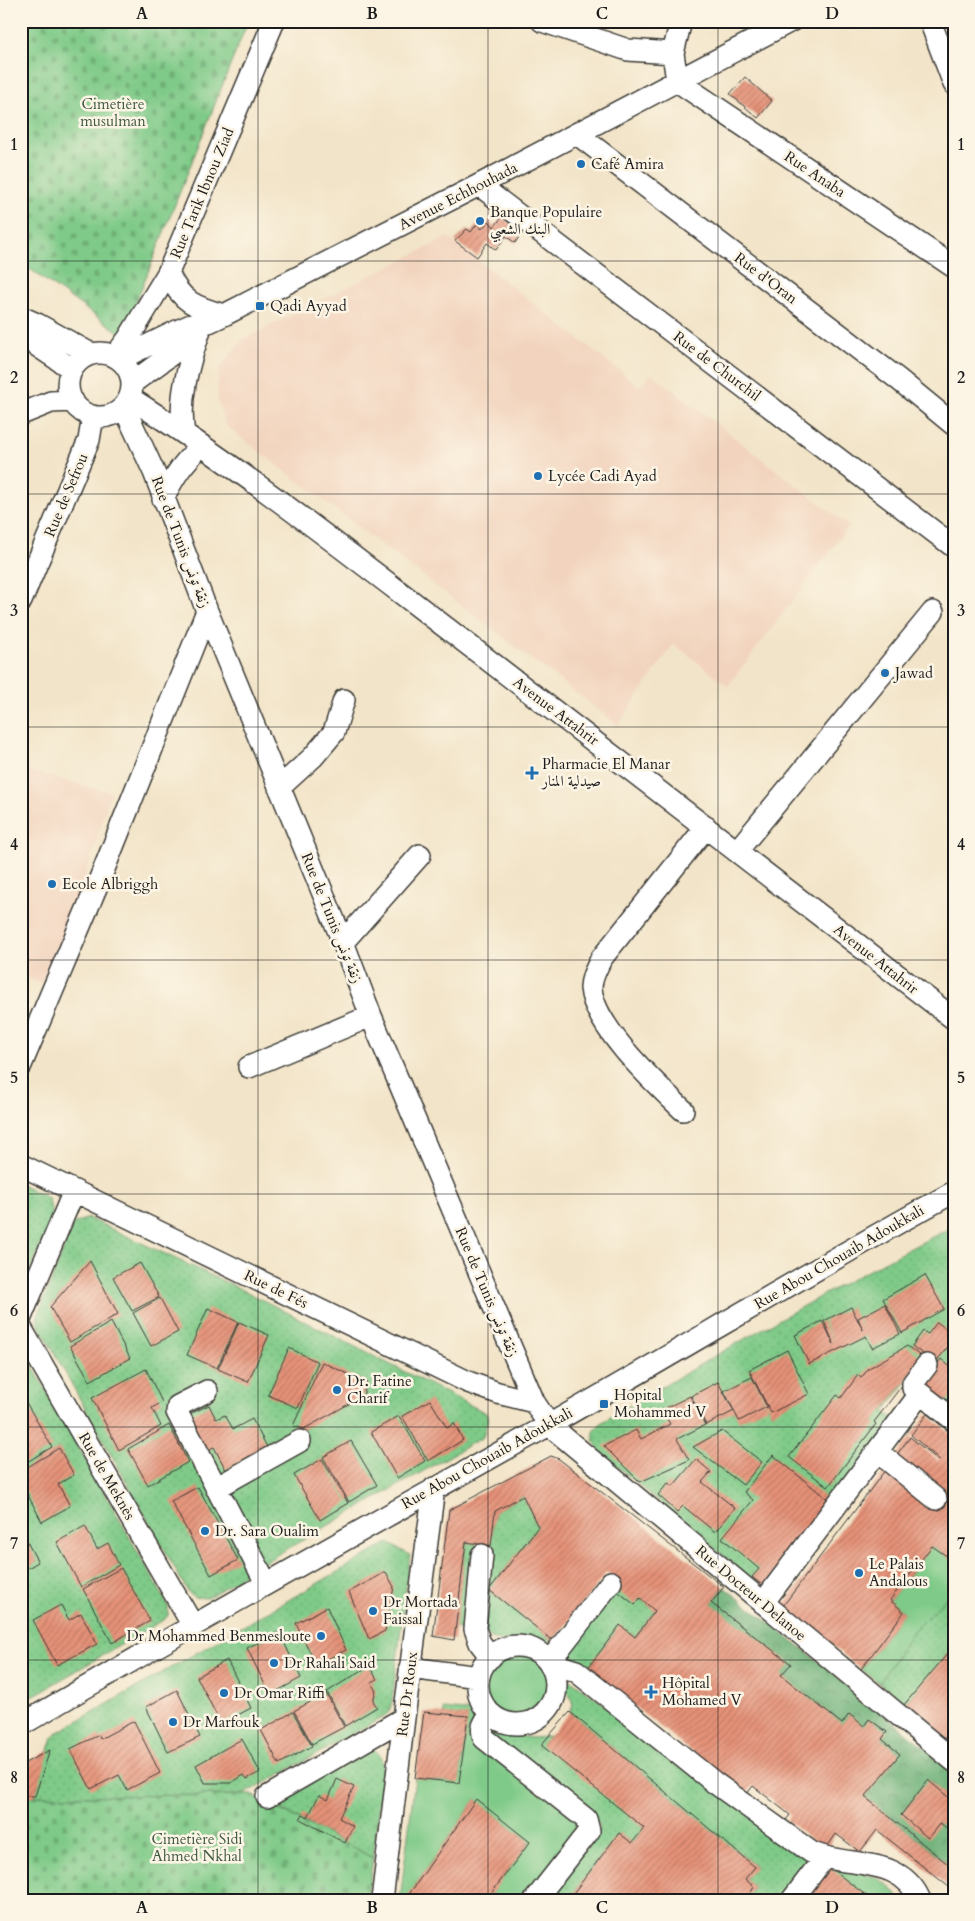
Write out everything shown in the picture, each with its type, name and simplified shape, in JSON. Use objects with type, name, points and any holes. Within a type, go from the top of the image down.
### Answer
[{"type":"street","name":"Rue Tarik Ibnou Ziad","points":[[118,358],[168,273],[274,21]]},
{"type":"street","points":[[542,21],[585,28],[628,50],[673,53]]},
{"type":"street","points":[[677,81],[673,53],[680,21]]},
{"type":"street","name":"Avenue Echhouhada","points":[[118,358],[191,325],[210,324],[791,21]]},
{"type":"street","points":[[930,21],[954,83]]},
{"type":"street","name":"Rue Anaba","points":[[677,81],[954,267]]},
{"type":"street","name":"Rue d'Oran","points":[[577,134],[898,379],[954,425]]},
{"type":"street","name":"Rue de Churchil","points":[[479,185],[954,547]]},
{"type":"street","points":[[168,273],[173,285],[196,307],[210,324]]},
{"type":"street","points":[[21,317],[91,354]]},
{"type":"street","points":[[21,334],[71,386],[78,408],[93,416],[110,415],[210,324]]},
{"type":"street","points":[[184,432],[181,418],[185,386],[210,324]]},
{"type":"street","points":[[21,414],[51,402],[71,386],[77,363],[91,354],[108,353],[118,358],[131,374],[129,396]]},
{"type":"street","name":"Avenue Attahrir","points":[[129,396],[224,460],[312,526],[954,1019]]},
{"type":"street","name":"Rue de Tunis زنقة تونس","points":[[129,396],[163,500],[343,942],[371,1016],[534,1402],[549,1424]]},
{"type":"street","name":"Rue de Sefrou","points":[[21,601],[89,440],[93,416]]},
{"type":"street","points":[[163,500],[172,480],[184,462],[201,446]]},
{"type":"street","points":[[21,1065],[104,868],[207,611]]},
{"type":"street","points":[[737,851],[934,612]]},
{"type":"street","points":[[280,788],[313,756],[334,732],[344,700]]},
{"type":"street","points":[[683,1110],[652,1080],[604,1022],[593,999],[591,986],[593,975],[602,959],[706,827]]},
{"type":"street","points":[[343,942],[420,856]]},
{"type":"street","points":[[249,1067],[371,1016]]},
{"type":"street","name":"Rue de Fés","points":[[21,1165],[468,1382],[498,1393],[534,1402]]},
{"type":"street","points":[[21,1317],[74,1190]]},
{"type":"street","name":"Rue Abou Chouaib Adoukkali","points":[[21,1725],[192,1624],[549,1424],[857,1244],[954,1192]]},
{"type":"street","name":"Rue de Meknès","points":[[21,1328],[192,1624]]},
{"type":"street","points":[[927,1365],[913,1383],[913,1388],[954,1420]]},
{"type":"street","points":[[207,1391],[183,1402],[178,1406],[177,1412],[266,1583]]},
{"type":"street","points":[[763,1604],[920,1394]]},
{"type":"street","name":"Rue Docteur Delanoe","points":[[549,1424],[954,1761]]},
{"type":"street","points":[[216,1488],[300,1441]]},
{"type":"street","points":[[878,1452],[936,1499]]},
{"type":"street","name":"Rue Dr Roux","points":[[382,1900],[434,1488]]},
{"type":"street","points":[[482,1555],[475,1629],[480,1643],[491,1656]]},
{"type":"street","points":[[550,1665],[611,1582]]},
{"type":"street","points":[[522,1646],[534,1650],[550,1665],[556,1680],[556,1693],[552,1705],[543,1715],[532,1722],[520,1725],[506,1723],[495,1718],[485,1708],[478,1684],[480,1671],[491,1656],[509,1647],[522,1646]]},
{"type":"street","points":[[550,1665],[576,1671],[715,1783],[811,1852],[824,1858],[878,1865],[898,1874],[913,1887],[920,1900]]},
{"type":"street","points":[[410,1668],[479,1678]]},
{"type":"street","points":[[490,1714],[482,1726],[481,1731],[484,1738],[586,1820],[589,1825],[589,1832],[535,1900]]},
{"type":"street","points":[[266,1797],[404,1718]]},
{"type":"street","points":[[792,1900],[824,1858]]},
{"type":"shaded area","name":"Lycée Cadi Ayad","points":[[448,237],[639,386],[652,374],[849,526],[728,686],[674,644],[618,725],[226,426],[217,399],[219,369],[242,340]]},
{"type":"shaded area","name":"Ecole Albriggh","points":[[21,769],[111,793],[50,987],[21,975]]},
{"type":"green space","name":"Cimetière musulman","points":[[21,21],[248,21],[123,335],[21,263]]},
{"type":"green space","points":[[21,1184],[48,1198],[53,1216],[21,1293]]},
{"type":"green space","points":[[88,1218],[245,1291],[486,1413],[488,1418],[483,1437],[280,1553],[207,1598],[194,1597],[188,1592],[38,1324],[37,1318],[73,1224]]},
{"type":"green space","points":[[954,1226],[954,1411],[918,1382],[924,1359],[884,1411],[895,1420],[766,1592],[599,1451],[594,1438],[594,1431],[604,1421],[821,1296]]},
{"type":"green space","points":[[21,1358],[29,1360],[168,1605],[168,1615],[165,1619],[21,1703]]},
{"type":"green space","points":[[523,1496],[538,1527],[489,1590],[553,1641],[511,1642],[495,1639],[486,1633],[481,1619],[495,1511]]},
{"type":"green space","points":[[466,1542],[478,1544],[467,1630],[455,1628]]},
{"type":"green space","points":[[388,1543],[410,1555],[392,1701],[390,1710],[385,1716],[243,1795],[35,1796],[53,1737],[57,1733]]},
{"type":"green space","points":[[932,1546],[954,1561],[954,1590],[914,1630],[879,1683],[861,1669],[904,1612],[890,1600]]},
{"type":"green space","points":[[724,1587],[954,1771],[954,1869],[865,1797],[877,1782],[688,1633]]},
{"type":"green space","points":[[615,1589],[640,1598],[655,1611],[635,1637],[619,1626],[587,1669],[574,1659],[569,1649]]},
{"type":"green space","points":[[954,1590],[954,1646],[905,1704],[879,1683],[914,1630]]},
{"type":"green space","points":[[518,1650],[531,1653],[543,1660],[550,1672],[553,1685],[550,1698],[543,1710],[531,1717],[518,1720],[505,1717],[493,1710],[486,1698],[483,1685],[486,1672],[493,1660],[505,1653]]},
{"type":"green space","points":[[559,1671],[811,1859],[782,1900],[746,1900],[754,1887],[745,1879],[755,1866],[570,1712],[573,1704]]},
{"type":"green space","points":[[444,1709],[477,1714],[572,1815],[581,1829],[525,1900],[486,1900],[530,1842],[476,1799],[405,1900],[400,1900],[415,1778],[459,1783],[468,1717],[444,1714]]},
{"type":"green space","points":[[495,1722],[520,1736],[534,1738],[549,1736],[644,1828],[632,1843],[618,1833],[568,1900],[554,1900],[549,1895],[599,1831],[598,1823],[488,1736]]},
{"type":"green space","points":[[373,1750],[380,1755],[383,1766],[373,1858],[273,1805],[366,1751]]},
{"type":"green space","name":"Cimetière Sidi Ahmed Nkhal","points":[[252,1795],[373,1858],[367,1900],[21,1900],[21,1796]]},
{"type":"green space","points":[[829,1867],[860,1872],[878,1879],[886,1884],[900,1900],[803,1900]]},
{"type":"building","points":[[745,77],[772,101],[758,118],[730,94]]},
{"type":"building","points":[[502,217],[522,233],[515,243],[506,236],[496,250],[487,243],[477,257],[455,241],[467,229],[471,232],[477,224],[482,229],[489,221],[494,227]]},
{"type":"building","points":[[90,1261],[118,1314],[70,1342],[50,1307]]},
{"type":"building","points":[[140,1263],[159,1297],[132,1311],[113,1277]]},
{"type":"building","points":[[925,1275],[944,1309],[902,1333],[883,1299]]},
{"type":"building","points":[[160,1298],[178,1332],[151,1346],[133,1313]]},
{"type":"building","points":[[885,1304],[900,1334],[872,1348],[866,1336],[809,1364],[795,1335],[822,1321],[834,1344],[824,1321],[851,1307],[863,1330],[858,1318]]},
{"type":"building","points":[[208,1308],[238,1322],[217,1368],[187,1355]]},
{"type":"building","points":[[111,1322],[130,1358],[90,1381],[70,1346]]},
{"type":"building","points":[[239,1322],[269,1335],[248,1382],[218,1369]]},
{"type":"building","points":[[937,1322],[954,1335],[954,1339],[935,1363],[912,1346],[923,1331],[928,1334]]},
{"type":"building","points":[[907,1346],[923,1358],[874,1422],[876,1424],[828,1487],[789,1457],[837,1395],[841,1398],[858,1375],[861,1378],[869,1368]]},
{"type":"building","points":[[289,1348],[318,1362],[298,1408],[268,1395]]},
{"type":"building","points":[[787,1350],[809,1394],[771,1413],[749,1370]]},
{"type":"building","points":[[941,1359],[954,1370],[954,1393],[947,1402],[922,1382]]},
{"type":"building","name":"Dr. Fatine Charif","points":[[322,1362],[367,1383],[363,1396],[304,1429],[293,1426]]},
{"type":"building","points":[[146,1369],[162,1402],[152,1408],[161,1426],[119,1450],[92,1398]]},
{"type":"building","points":[[752,1377],[767,1407],[739,1421],[724,1391]]},
{"type":"building","points":[[718,1382],[734,1411],[706,1425],[691,1396]]},
{"type":"building","points":[[690,1396],[705,1425],[677,1439],[689,1460],[640,1482],[604,1446],[636,1430],[641,1439],[670,1424],[662,1410]]},
{"type":"building","points":[[24,1399],[52,1447],[22,1465],[21,1401]]},
{"type":"building","points":[[430,1400],[447,1428],[454,1423],[463,1440],[428,1461],[402,1416]]},
{"type":"building","points":[[209,1405],[216,1419],[225,1415],[233,1429],[252,1419],[267,1447],[226,1470],[214,1447],[204,1452],[186,1416]]},
{"type":"building","name":"Le Palais Andalous","points":[[927,1414],[954,1436],[954,1561],[932,1546],[890,1600],[904,1612],[861,1669],[783,1606],[910,1437],[939,1461],[911,1435]]},
{"type":"building","points":[[399,1416],[425,1461],[397,1478],[371,1432]]},
{"type":"building","points":[[169,1425],[188,1462],[148,1485],[128,1449]]},
{"type":"building","points":[[722,1431],[762,1462],[743,1485],[693,1447]]},
{"type":"building","points":[[351,1441],[377,1485],[349,1502],[323,1457]]},
{"type":"building","points":[[59,1448],[74,1475],[58,1484],[70,1506],[42,1522],[21,1482],[21,1471]]},
{"type":"building","points":[[773,1455],[831,1502],[766,1588],[752,1577],[759,1569],[722,1538],[753,1500],[744,1492]]},
{"type":"building","points":[[551,1456],[559,1459],[724,1587],[711,1603],[791,1664],[781,1675],[842,1724],[849,1714],[864,1726],[869,1719],[887,1732],[882,1739],[900,1754],[865,1797],[954,1869],[954,1891],[877,1830],[860,1852],[836,1834],[825,1850],[786,1820],[790,1815],[753,1786],[746,1795],[587,1669],[620,1625],[635,1637],[655,1611],[640,1598],[635,1605],[615,1589],[620,1582],[607,1572],[553,1641],[489,1590],[538,1527],[523,1496],[495,1511],[491,1546],[466,1542],[454,1640],[433,1636],[449,1510]]},
{"type":"building","points":[[322,1459],[348,1503],[320,1520],[294,1475]]},
{"type":"building","points":[[696,1459],[711,1472],[702,1482],[735,1508],[715,1532],[683,1506],[677,1512],[658,1495],[668,1483],[673,1486]]},
{"type":"building","name":"Dr. Sara Oualim","points":[[198,1487],[238,1560],[211,1575],[171,1501]]},
{"type":"building","points":[[85,1526],[97,1549],[108,1543],[119,1565],[81,1587],[57,1542]]},
{"type":"building","points":[[21,1531],[38,1562],[21,1572]]},
{"type":"building","points":[[121,1568],[150,1621],[112,1643],[83,1589]]},
{"type":"building","name":"Dr Mortada Faissal","points":[[386,1572],[394,1587],[385,1631],[369,1639],[349,1592]]},
{"type":"building","points":[[61,1605],[69,1620],[81,1613],[97,1644],[57,1665],[33,1620]]},
{"type":"building","name":"Dr Mohammed Benmesloute","points":[[327,1607],[346,1650],[316,1665],[296,1623]]},
{"type":"building","name":"Dr Rahali Said","points":[[279,1632],[301,1678],[270,1695],[247,1648]]},
{"type":"building","points":[[954,1646],[954,1749],[903,1706]]},
{"type":"building","name":"Dr Omar Riffi","points":[[227,1660],[251,1708],[221,1724],[197,1677]]},
{"type":"building","points":[[369,1666],[377,1679],[371,1682],[376,1691],[373,1701],[377,1707],[345,1726],[327,1692]]},
{"type":"building","name":"Dr Marfouk","points":[[177,1690],[200,1737],[168,1752],[146,1707]]},
{"type":"building","points":[[326,1693],[344,1727],[312,1744],[294,1711]]},
{"type":"building","points":[[293,1712],[312,1746],[279,1764],[261,1730]]},
{"type":"building","points":[[424,1712],[468,1716],[459,1783],[415,1778]]},
{"type":"building","points":[[570,1712],[755,1867],[745,1879],[754,1887],[746,1900],[568,1900],[619,1833],[632,1843],[644,1828],[541,1745]]},
{"type":"building","points":[[134,1721],[160,1773],[127,1790],[119,1775],[91,1789],[70,1749],[99,1735],[100,1739]]},
{"type":"building","points":[[242,1739],[260,1772],[247,1779],[244,1775],[231,1783],[205,1783],[196,1765]]},
{"type":"building","points":[[50,1750],[35,1796],[21,1796],[21,1765]]},
{"type":"building","points":[[337,1779],[354,1787],[339,1818],[353,1826],[345,1843],[300,1819],[303,1814],[308,1817],[319,1795],[328,1800]]},
{"type":"building","points":[[928,1780],[954,1802],[954,1834],[940,1823],[928,1838],[901,1815]]},
{"type":"building","points":[[476,1799],[530,1842],[486,1900],[405,1900]]},
{"type":"building","points":[[829,1867],[872,1900],[803,1900]]},
{"type":"place","name":"Café Amira","points":[[581,164]]},
{"type":"place","name":"Banque Populaire البنك الشعبي","points":[[480,221]]},
{"type":"place","name":"Qadi Ayyad","points":[[260,306]]},
{"type":"place","name":"Lycée Cadi Ayad","points":[[538,476]]},
{"type":"place","name":"Jawad","points":[[885,673]]},
{"type":"place","name":"Pharmacie El Manar صيدلية المنار","points":[[532,773]]},
{"type":"place","name":"Ecole Albriggh","points":[[52,884]]},
{"type":"place","name":"Dr. Fatine Charif","points":[[337,1390]]},
{"type":"place","name":"Hopital Mohammed V","points":[[604,1404]]},
{"type":"place","name":"Dr. Sara Oualim","points":[[205,1531]]},
{"type":"place","name":"Le Palais Andalous","points":[[859,1573]]},
{"type":"place","name":"Dr Mortada Faissal","points":[[373,1611]]},
{"type":"place","name":"Dr Mohammed Benmesloute","points":[[321,1636]]},
{"type":"place","name":"Dr Rahali Said","points":[[274,1663]]},
{"type":"place","name":"Hôpital Mohamed V","points":[[651,1692]]},
{"type":"place","name":"Dr Omar Riffi","points":[[224,1693]]},
{"type":"place","name":"Dr Marfouk","points":[[173,1722]]}]
